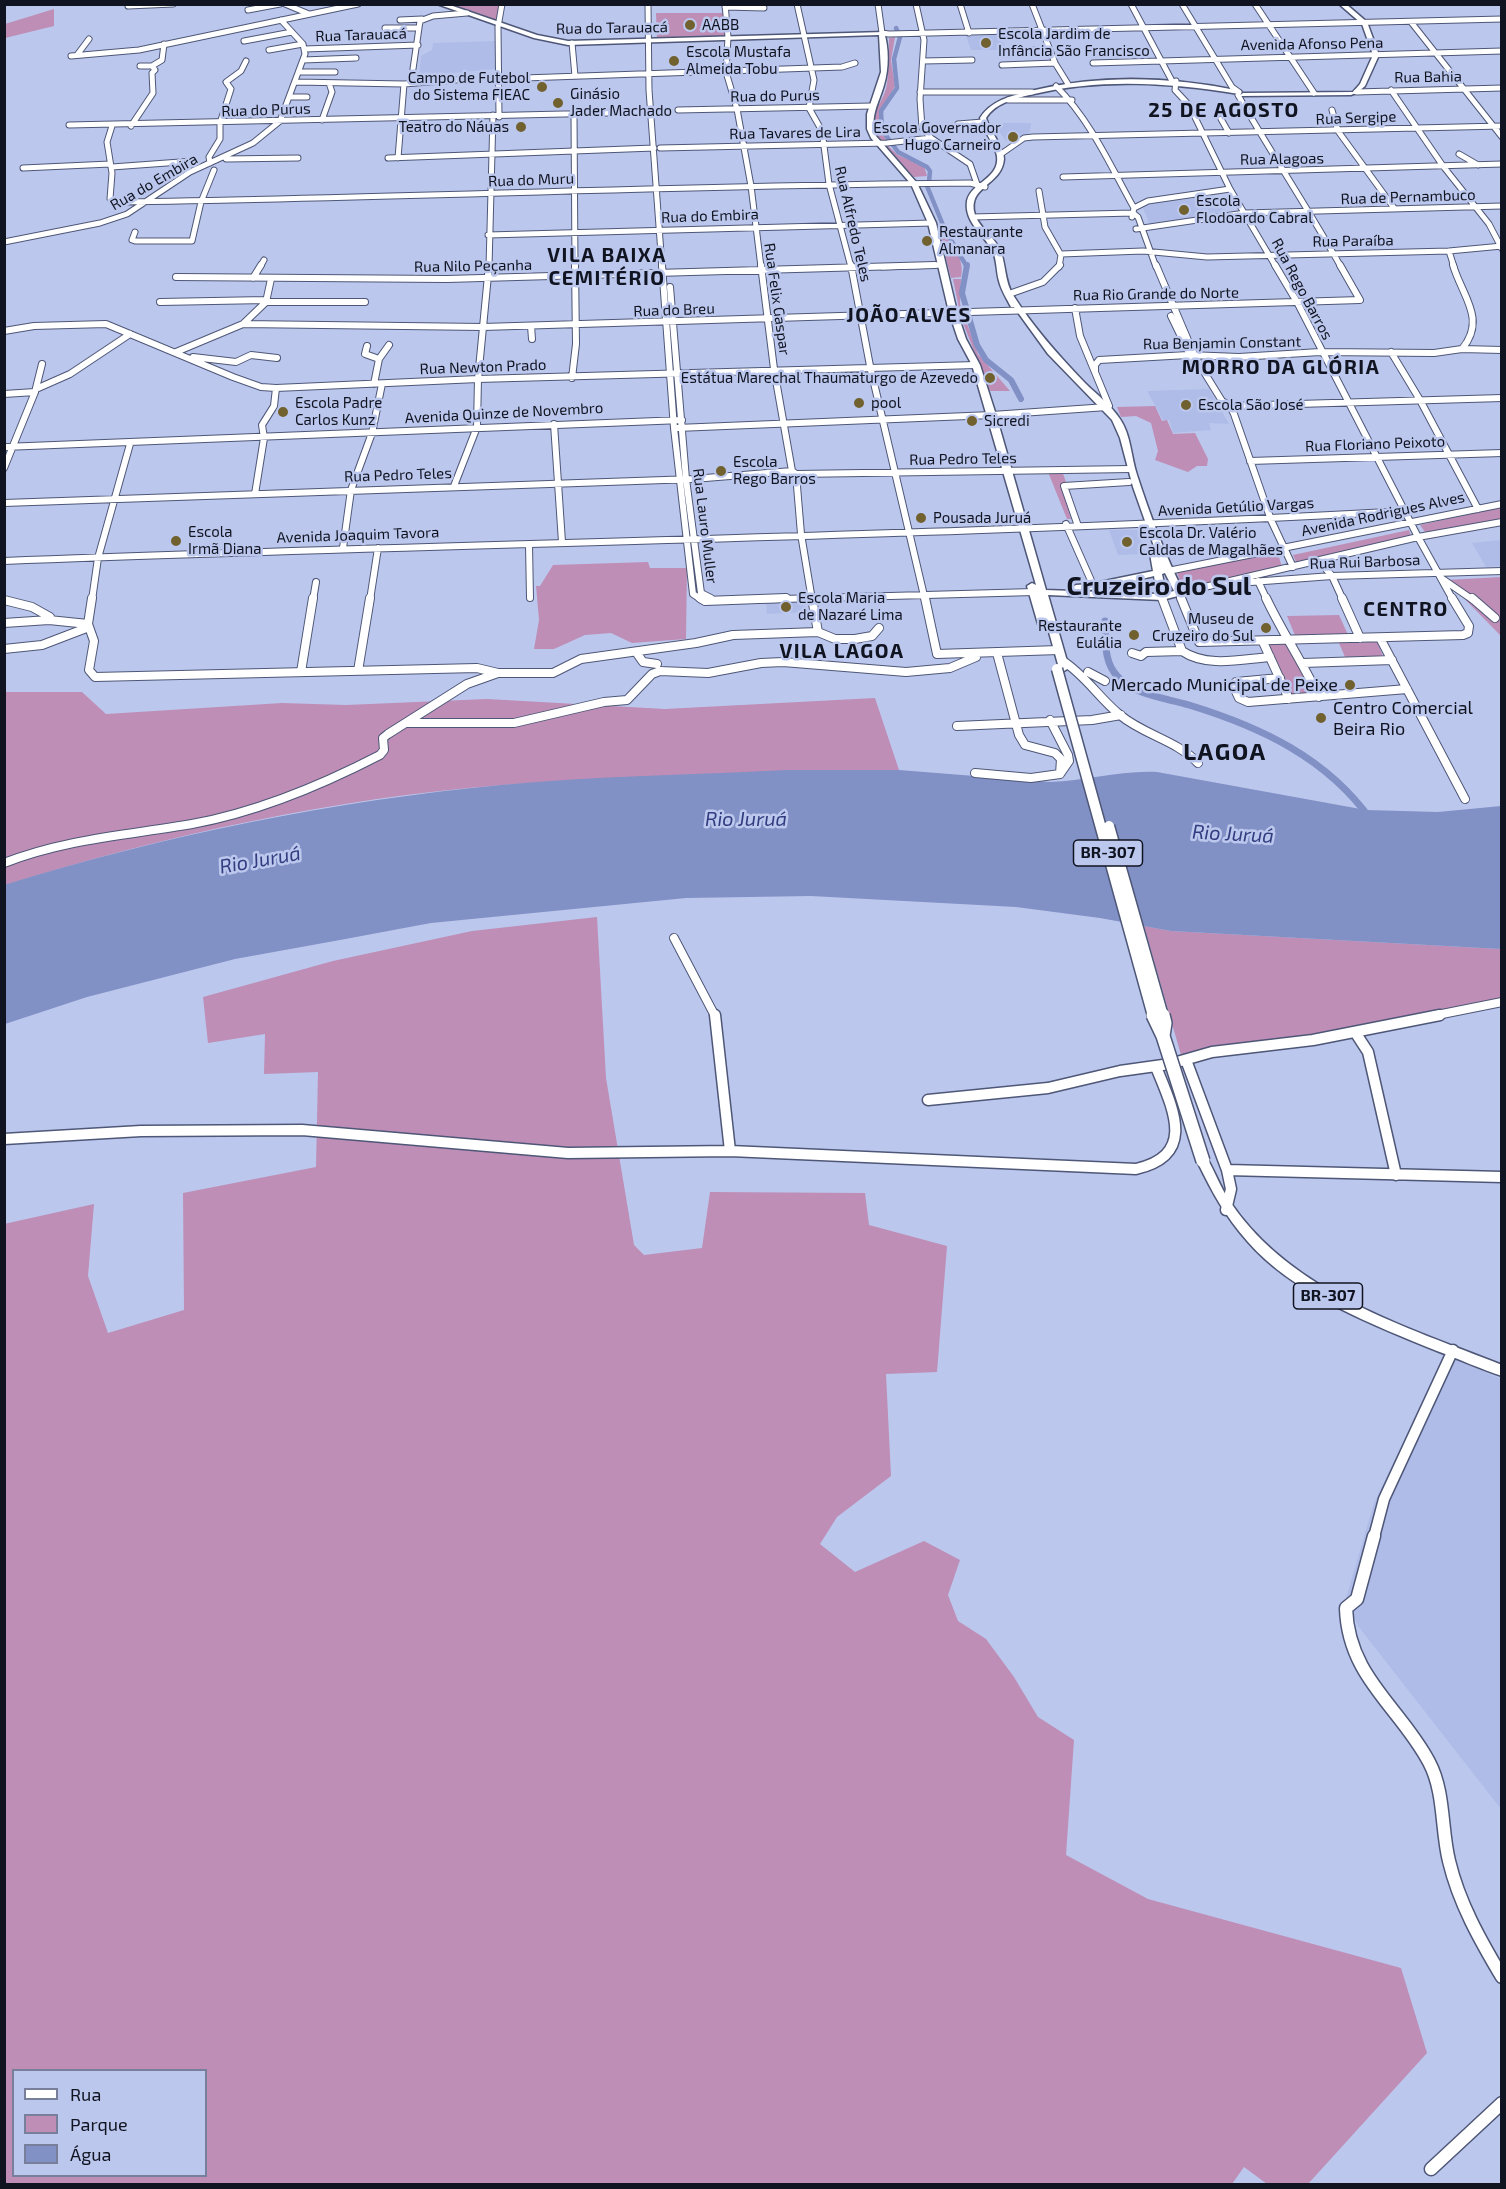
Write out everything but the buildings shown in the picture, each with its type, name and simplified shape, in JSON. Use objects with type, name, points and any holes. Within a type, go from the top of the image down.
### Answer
[{"type":"main road","points":[[432,4],[464,14]]},
{"type":"main road","points":[[440,4],[464,14]]},
{"type":"main road","points":[[1179,593],[1158,563],[1106,407],[1038,346],[1003,283],[997,251],[972,217],[972,202],[980,185],[994,177],[1002,162],[1001,154],[983,122],[988,110],[1032,92],[1068,84],[1116,80],[1174,81],[1240,95],[1353,92],[1363,85],[1376,55],[1365,23],[1342,4]]},
{"type":"main road","name":"Rua do Tarauacá","points":[[464,14],[546,42],[573,44],[885,34]]},
{"type":"main road","points":[[885,34],[884,70],[872,106],[869,124],[886,142],[914,183],[932,223],[953,312],[962,339],[961,345],[972,365],[1006,472],[1035,590]]},
{"type":"main road","points":[[1353,92],[1368,76]]},
{"type":"main road","points":[[1363,85],[1375,91]]},
{"type":"main road","points":[[1128,469],[1129,482],[1146,523]]},
{"type":"main road","points":[[1162,597],[1163,571]]},
{"type":"main road","name":"Avenida Rodrigues Alves","points":[[1097,589],[1163,571]]},
{"type":"main road","name":"Avenida Rodrigues Alves","points":[[1035,590],[1097,589],[1162,597],[1179,593]]},
{"type":"main road","name":"BR-307","points":[[1035,590],[1061,665],[1155,1022],[1163,1036],[1214,1190],[1226,1210],[1244,1232],[1265,1252],[1326,1295],[1502,1371]]},
{"type":"street","points":[[128,6],[173,4]]},
{"type":"street","points":[[248,10],[280,4]]},
{"type":"street","points":[[285,4],[309,14]]},
{"type":"street","points":[[313,4],[321,12]]},
{"type":"street","points":[[89,39],[74,56],[129,52],[358,4]]},
{"type":"street","points":[[454,486],[477,427],[478,379],[490,253],[488,235],[490,153],[500,77],[497,59],[502,4]]},
{"type":"street","points":[[501,25],[508,4]]},
{"type":"street","name":"Rua Lauro Muller","points":[[648,4],[653,111],[673,346],[686,539],[693,594],[705,601],[719,600]]},
{"type":"street","name":"Rua Lauro Muller","points":[[649,40],[653,4]]},
{"type":"street","points":[[797,4],[815,87],[809,108]]},
{"type":"street","points":[[878,4],[885,34],[1502,20]]},
{"type":"street","points":[[916,4],[923,61],[920,92],[921,122],[931,138],[970,164],[980,185]]},
{"type":"street","points":[[960,4],[969,33]]},
{"type":"street","points":[[1032,4],[1055,63],[1068,84]]},
{"type":"street","name":"Rua Rego Barros","points":[[1131,4],[1174,81],[1175,90],[1189,105],[1230,189],[1297,302],[1375,457],[1406,511],[1438,575],[1469,626],[1467,633],[1463,635],[1380,638]]},
{"type":"street","points":[[1182,4],[1240,95],[1260,133],[1333,253]]},
{"type":"street","points":[[1255,4],[1314,93]]},
{"type":"street","points":[[725,5],[764,8]]},
{"type":"street","name":"Rua Felix Gaspar","points":[[725,5],[728,38],[726,72],[737,109],[751,186],[774,369],[794,473],[801,535],[818,632]]},
{"type":"street","points":[[400,20],[464,14]]},
{"type":"street","points":[[413,69],[418,45],[417,28],[422,19]]},
{"type":"street","points":[[221,159],[253,143],[280,121],[296,82],[303,60],[304,47],[281,20]]},
{"type":"street","points":[[1411,22],[1466,88],[1502,137]]},
{"type":"street","points":[[385,28],[417,28]]},
{"type":"street","name":"Rua Tarauacá","points":[[243,41],[291,32]]},
{"type":"street","points":[[140,66],[152,66],[162,60],[164,44]]},
{"type":"street","points":[[573,44],[575,76]]},
{"type":"street","name":"Rua Tarauacá","points":[[268,50],[418,45]]},
{"type":"street","points":[[1022,50],[1050,50]]},
{"type":"street","name":"Avenida Afonso Pena","points":[[1093,63],[1502,51]]},
{"type":"street","points":[[303,60],[356,58]]},
{"type":"street","points":[[923,61],[972,60]]},
{"type":"street","points":[[210,163],[209,157],[222,131],[220,123],[231,94],[231,89],[226,82],[241,71],[246,61]]},
{"type":"street","points":[[524,78],[846,67],[855,63]]},
{"type":"street","points":[[1002,65],[1055,63]]},
{"type":"street","points":[[130,126],[154,91],[152,73],[155,70],[152,66]]},
{"type":"street","points":[[299,72],[335,72]]},
{"type":"street","points":[[296,82],[404,84],[468,79]]},
{"type":"street","points":[[322,120],[332,92],[329,83]]},
{"type":"street","points":[[398,158],[404,84]]},
{"type":"street","points":[[1056,86],[1072,100],[1134,210],[1146,252],[1170,305],[1188,355]]},
{"type":"street","name":"Rua Bahia","points":[[1353,92],[1502,88]]},
{"type":"street","points":[[1390,90],[1443,166],[1489,224],[1501,247]]},
{"type":"street","points":[[920,92],[1032,92]]},
{"type":"street","points":[[289,97],[306,97]]},
{"type":"street","points":[[1008,100],[1027,102],[1072,100]]},
{"type":"street","name":"Rua do Purus","points":[[678,111],[872,106]]},
{"type":"street","name":"Rua Alfredo Teles","points":[[809,108],[822,131],[825,143],[829,184],[851,267],[870,366],[897,473],[937,654],[984,654]]},
{"type":"street","points":[[285,109],[297,109]]},
{"type":"street","points":[[1332,110],[1338,131],[1363,169],[1394,208]]},
{"type":"street","name":"Rua do Purus","points":[[69,125],[130,126],[653,111]]},
{"type":"street","points":[[572,378],[576,344],[574,114]]},
{"type":"street","points":[[1221,119],[1228,133]]},
{"type":"street","points":[[958,124],[983,122]]},
{"type":"street","points":[[111,165],[106,137],[112,126]]},
{"type":"street","name":"Rua Sergipe","points":[[1001,154],[1026,137],[1502,126]]},
{"type":"street","points":[[822,131],[853,143]]},
{"type":"street","name":"Rua Tavares de Lira","points":[[388,158],[886,142],[931,138]]},
{"type":"street","points":[[1459,154],[1478,165]]},
{"type":"street","points":[[221,159],[298,158]]},
{"type":"street","name":"Rua do Embira","points":[[4,242],[108,221],[127,214],[179,179],[221,159]]},
{"type":"street","points":[[23,168],[194,161]]},
{"type":"street","name":"Rua Alagoas","points":[[1063,177],[1502,164]]},
{"type":"street","name":"Rua do Muru","points":[[111,165],[112,202],[143,203],[829,184],[980,185]]},
{"type":"street","points":[[135,232],[132,240],[135,241],[184,242],[194,239],[201,202],[214,170]]},
{"type":"street","points":[[972,217],[1044,216],[1134,210],[1148,201],[1230,189]]},
{"type":"street","points":[[1010,296],[1028,290],[1049,278],[1057,270],[1061,254],[1050,240],[1039,190]]},
{"type":"street","name":"Rua de Pernambuco","points":[[1139,228],[1245,213],[1502,206]]},
{"type":"street","name":"Rua do Embira","points":[[488,235],[932,223]]},
{"type":"street","name":"Rua Paraíba","points":[[1061,254],[1146,252],[1187,256],[1269,255],[1449,251],[1501,247]]},
{"type":"street","points":[[1449,251],[1456,275],[1473,313],[1473,338],[1462,349]]},
{"type":"street","name":"Rua Rio Grande do Norte","points":[[953,312],[1360,300],[1333,253]]},
{"type":"street","points":[[253,278],[264,260]]},
{"type":"street","name":"Rua Nilo Peçanha","points":[[176,277],[185,279],[271,279],[323,276],[392,280],[486,279],[941,265]]},
{"type":"street","points":[[176,352],[243,324],[266,301],[271,279]]},
{"type":"street","points":[[160,302],[365,302]]},
{"type":"street","points":[[1170,305],[1196,358],[1222,400],[1230,406],[1271,518],[1293,567]]},
{"type":"street","points":[[1075,308],[1080,336],[1106,407]]},
{"type":"street","name":"Rua do Breu","points":[[243,324],[396,328],[483,327],[953,312]]},
{"type":"street","name":"Rua Newton Prado","points":[[4,331],[34,326],[106,324],[253,385],[276,388],[774,369],[972,365]]},
{"type":"street","points":[[531,326],[532,339]]},
{"type":"street","points":[[4,394],[36,391],[70,374],[130,334]]},
{"type":"street","points":[[374,384],[379,359],[389,345]]},
{"type":"street","points":[[367,346],[365,354],[379,359]]},
{"type":"street","name":"Rua Benjamin Constant","points":[[1095,372],[1096,362],[1105,358],[1188,355],[1196,358],[1260,356],[1320,351],[1502,350]]},
{"type":"street","points":[[1391,352],[1450,454],[1478,509]]},
{"type":"street","points":[[182,356],[236,362],[251,355],[277,358]]},
{"type":"street","points":[[4,468],[8,447],[36,391],[42,364]]},
{"type":"street","points":[[343,548],[351,490],[372,433],[382,384]]},
{"type":"street","points":[[255,494],[264,438],[262,424],[274,406],[276,388]]},
{"type":"street","points":[[1230,406],[1502,398]]},
{"type":"street","name":"Avenida Quinze de Novembro","points":[[8,447],[130,444],[554,424],[784,423],[1106,407]]},
{"type":"street","points":[[554,424],[562,542]]},
{"type":"street","points":[[130,444],[98,558],[89,626],[94,641],[89,670],[96,677],[140,674],[209,676],[477,668],[498,672],[553,673],[582,659],[733,635],[818,632],[835,639],[865,639],[879,628]]},
{"type":"street","name":"Rua Floriano Peixoto","points":[[1250,462],[1502,453]]},
{"type":"street","name":"Rua Pedro Teles","points":[[4,503],[794,473],[1128,469]]},
{"type":"street","points":[[1058,470],[1077,525]]},
{"type":"street","name":"Rua Lauro Muller","points":[[682,479],[695,538],[701,593],[719,600]]},
{"type":"street","points":[[1064,486],[1129,482]]},
{"type":"street","name":"Avenida Rodrigues Alves","points":[[1163,571],[1284,549],[1502,504]]},
{"type":"street","name":"Avenida Getúlio Vargas","points":[[1146,523],[1406,511]]},
{"type":"street","name":"Avenida Rodrigues Alves","points":[[1179,593],[1320,562],[1419,537],[1502,522]]},
{"type":"street","name":"Avenida Joaquim Tavora","points":[[4,561],[1146,523]]},
{"type":"street","points":[[1066,525],[1097,589]]},
{"type":"street","points":[[528,544],[530,598]]},
{"type":"street","points":[[358,671],[378,548]]},
{"type":"street","points":[[1320,562],[1332,576],[1360,638]]},
{"type":"street","name":"Rua Rui Barbosa","points":[[1195,590],[1258,581],[1332,576],[1438,575],[1502,571]]},
{"type":"street","points":[[1438,575],[1467,594],[1495,618]]},
{"type":"street","points":[[1258,581],[1286,640],[1303,663],[1319,697]]},
{"type":"street","points":[[301,672],[316,582]]},
{"type":"street","points":[[719,600],[1035,590]]},
{"type":"street","points":[[1179,593],[1198,639],[1206,644],[1380,638],[1465,799]]},
{"type":"street","points":[[1162,597],[1182,651],[1187,656],[1204,661],[1270,657]]},
{"type":"street","points":[[4,600],[42,611],[50,617],[49,620]]},
{"type":"street","points":[[4,623],[49,620],[89,626]]},
{"type":"street","points":[[4,649],[42,645],[89,626]]},
{"type":"street","points":[[1263,642],[1289,699]]},
{"type":"street","points":[[656,648],[661,668]]},
{"type":"street","points":[[636,651],[643,662],[661,668],[713,672],[761,663],[783,662],[906,672],[950,668],[984,654],[1055,650]]},
{"type":"street","points":[[1132,653],[1141,656],[1146,652],[1182,651]]},
{"type":"street","points":[[997,653],[1006,676],[1014,722],[1024,745],[1055,753],[1061,759],[1060,774]]},
{"type":"street","points":[[1303,663],[1392,660]]},
{"type":"street","points":[[1061,665],[1105,681]]},
{"type":"street","points":[[1061,665],[1089,679],[1120,716],[1170,741],[1198,763]]},
{"type":"street","points":[[405,723],[514,723],[604,702],[627,700],[661,668]]},
{"type":"street","points":[[4,863],[49,847],[192,824],[252,811],[333,780],[380,755],[384,750],[384,738],[405,723],[467,684],[498,672]]},
{"type":"street","points":[[1280,678],[1234,683],[1240,699],[1248,702],[1407,689]]},
{"type":"street","points":[[957,726],[1050,720],[1092,720],[1120,716]]},
{"type":"street","points":[[975,773],[1031,778],[1060,774],[1069,761],[1069,755],[1063,740],[1050,720]]},
{"type":"street","points":[[674,938],[714,1009],[730,1151]]},
{"type":"street","points":[[928,1100],[1048,1088],[1120,1071],[1156,1067],[1212,1052],[1313,1040],[1502,1002]]},
{"type":"street","points":[[1355,1032],[1368,1052],[1396,1175]]},
{"type":"street","points":[[1186,1060],[1227,1170],[1231,1189],[1226,1210]]},
{"type":"street","points":[[4,1139],[141,1131],[302,1130],[568,1153],[730,1151],[1136,1169],[1151,1168],[1163,1161],[1175,1143],[1175,1119],[1156,1067]]},
{"type":"street","points":[[1227,1170],[1502,1177]]},
{"type":"street","points":[[1453,1350],[1384,1499],[1365,1577],[1357,1599],[1346,1608],[1344,1624],[1355,1654],[1373,1686],[1434,1773],[1449,1861],[1462,1904],[1502,1977]]},
{"type":"street","points":[[1431,2169],[1502,2103]]},
{"type":"shaded area","name":"Escola Jardim de Infância São Francisco","points":[[1000,35],[1007,50],[971,50],[966,36]]},
{"type":"shaded area","points":[[496,41],[496,69],[419,76],[421,56],[432,50],[433,43]]},
{"type":"shaded area","name":"Escola Governador Hugo Carneiro","points":[[993,123],[1031,123],[1030,132],[1014,142],[1006,141]]},
{"type":"shaded area","name":"Escola Flodoardo Cabral","points":[[1207,197],[1227,211],[1150,225],[1143,208],[1153,203]]},
{"type":"shaded area","name":"Escola São José","points":[[1209,389],[1229,424],[1209,423],[1211,430],[1173,433],[1169,420],[1163,420],[1147,391]]},
{"type":"shaded area","name":"Escola Dr. Valério Caldas de Magalhães","points":[[1109,530],[1137,530],[1146,554],[1118,555]]},
{"type":"shaded area","points":[[1501,540],[1501,566],[1486,567],[1472,543]]},
{"type":"shaded area","name":"Escola Maria de Nazaré Lima","points":[[804,600],[807,612],[767,614],[766,601]]},
{"type":"shaded area","points":[[1445,1355],[1501,1379],[1501,1809],[1358,1626],[1346,1598],[1374,1503]]},
{"type":"green space","points":[[448,4],[499,5],[499,21],[496,22]]},
{"type":"green space","points":[[54,9],[54,26],[5,38],[5,24]]},
{"type":"green space","name":"AABB","points":[[656,13],[723,13],[726,37],[657,39]]},
{"type":"green space","points":[[895,37],[891,60],[895,86],[883,107],[880,120],[880,127],[888,142],[881,142],[875,132],[873,118],[887,84],[889,38]]},
{"type":"green space","points":[[883,145],[887,145],[898,155],[924,166],[927,176],[914,177]]},
{"type":"green space","points":[[939,232],[943,232],[957,253],[961,264],[961,277],[951,278]]},
{"type":"green space","points":[[953,279],[961,279],[960,304],[978,354],[1010,391],[990,391],[961,318]]},
{"type":"green space","points":[[1155,406],[1162,421],[1167,420],[1173,434],[1195,433],[1208,459],[1207,466],[1197,466],[1188,472],[1155,460],[1158,451],[1151,423],[1136,416],[1121,417],[1117,407]]},
{"type":"green space","points":[[1062,471],[1066,482],[1061,486],[1071,519],[1067,519],[1048,472]]},
{"type":"green space","points":[[1501,507],[1501,519],[1425,532],[1420,525]]},
{"type":"green space","points":[[1409,530],[1411,536],[1296,562],[1293,555]]},
{"type":"green space","points":[[1278,554],[1282,567],[1182,588],[1177,572]]},
{"type":"green space","points":[[648,562],[650,568],[687,568],[686,639],[632,643],[611,633],[585,635],[554,649],[534,649],[539,620],[536,586],[540,586],[553,565]]},
{"type":"green space","points":[[1501,577],[1501,636],[1446,580]]},
{"type":"green space","points":[[1339,615],[1349,637],[1296,638],[1287,616]]},
{"type":"green space","points":[[1377,642],[1383,656],[1345,657],[1339,643]]},
{"type":"green space","points":[[1288,643],[1315,695],[1292,696],[1266,644]]},
{"type":"green space","points":[[5,692],[82,692],[106,714],[282,703],[346,705],[487,699],[665,709],[875,698],[899,770],[602,779],[503,785],[377,799],[251,821],[189,835],[5,885]]},
{"type":"green space","points":[[597,917],[606,1078],[634,1245],[644,1255],[702,1248],[710,1192],[865,1193],[869,1225],[947,1246],[937,1372],[886,1374],[891,1476],[837,1517],[820,1544],[855,1572],[924,1541],[960,1560],[948,1595],[958,1621],[986,1639],[1014,1677],[1038,1717],[1074,1740],[1066,1855],[1148,1899],[1401,1968],[1427,2053],[1308,2184],[1267,2184],[1244,2167],[1232,2184],[5,2184],[4,1224],[94,1204],[88,1276],[108,1333],[184,1310],[183,1193],[316,1167],[318,1072],[264,1074],[265,1034],[208,1043],[203,997],[333,961],[472,931]]},
{"type":"green space","points":[[1144,926],[1171,931],[1501,949],[1501,999],[1312,1038],[1181,1055]]},
{"type":"water","name":"Rio Juruá","points":[[786,770],[899,770],[1050,782],[1157,772],[1366,810],[1438,812],[1501,806],[1501,949],[1171,931],[1100,918],[1016,907],[811,896],[686,898],[431,923],[235,959],[87,997],[5,1024],[4,885],[188,836],[250,822],[375,800],[537,782]]},
{"type":"waterway","points":[[896,28],[900,37],[894,59],[897,88],[881,111],[882,130],[898,152],[927,167],[930,171],[929,182]]},
{"type":"waterway","points":[[927,186],[945,230],[967,267]]},
{"type":"waterway","points":[[967,267],[962,293],[977,345],[986,360],[1011,380],[1021,399]]},
{"type":"waterway","points":[[1105,621],[1106,650],[1110,665],[1125,683],[1152,696],[1216,714],[1267,735],[1313,762],[1334,779],[1354,798],[1371,820]]},
{"type":"place","name":"AABB","points":[[690,25]]},
{"type":"place","name":"Escola Jardim de Infância São Francisco","points":[[986,43]]},
{"type":"place","name":"Escola Mustafa Almeida Tobu","points":[[674,61]]},
{"type":"place","name":"Campo de Futebol do Sistema FIEAC","points":[[542,87]]},
{"type":"place","name":"Ginásio Jader Machado","points":[[558,103]]},
{"type":"place","name":"Teatro do Náuas","points":[[521,127]]},
{"type":"place","name":"Escola Governador Hugo Carneiro","points":[[1013,137]]},
{"type":"place","name":"Escola Flodoardo Cabral","points":[[1184,210]]},
{"type":"place","name":"Restaurante Almanara","points":[[927,241]]},
{"type":"place","name":"Estátua Marechal Thaumaturgo de Azevedo","points":[[990,378]]},
{"type":"place","name":"pool","points":[[859,403]]},
{"type":"place","name":"Escola São José","points":[[1186,405]]},
{"type":"place","name":"Escola Padre Carlos Kunz","points":[[283,412]]},
{"type":"place","name":"Sicredi","points":[[972,421]]},
{"type":"place","name":"Escola Rego Barros","points":[[721,471]]},
{"type":"place","name":"Pousada Juruá","points":[[921,518]]},
{"type":"place","name":"Escola Irmã Diana","points":[[176,541]]},
{"type":"place","name":"Escola Dr. Valério Caldas de Magalhães","points":[[1127,542]]},
{"type":"place","name":"Escola Maria de Nazaré Lima","points":[[786,607]]},
{"type":"place","name":"Museu de Cruzeiro do Sul","points":[[1266,628]]},
{"type":"place","name":"Restaurante Eulália","points":[[1134,635]]},
{"type":"place","name":"Mercado Municipal de Peixe","points":[[1350,685]]},
{"type":"place","name":"Centro Comercial Beira Rio","points":[[1321,718]]},
{"type":"district","name":"25 DE AGOSTO","points":[[1224,110]]},
{"type":"district","name":"VILA BAIXA CEMITÉRIO","points":[[607,266]]},
{"type":"district","name":"JOÃO ALVES","points":[[909,315]]},
{"type":"district","name":"MORRO DA GLÓRIA","points":[[1281,367]]},
{"type":"district","name":"Cruzeiro do Sul","points":[[1159,586]]},
{"type":"district","name":"CENTRO","points":[[1406,609]]},
{"type":"district","name":"VILA LAGOA","points":[[842,651]]},
{"type":"district","name":"LAGOA","points":[[1225,752]]}]
